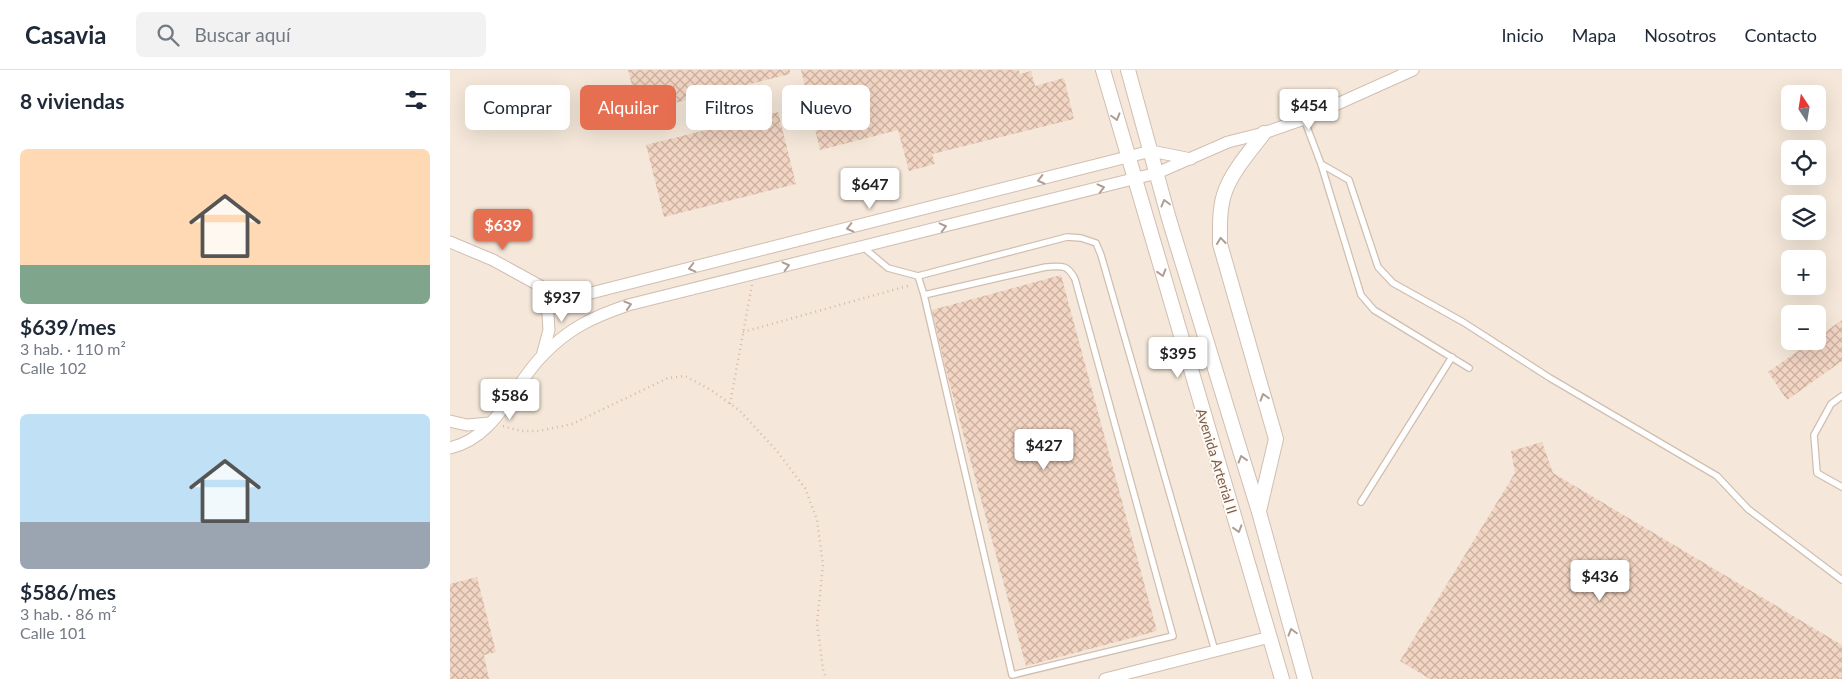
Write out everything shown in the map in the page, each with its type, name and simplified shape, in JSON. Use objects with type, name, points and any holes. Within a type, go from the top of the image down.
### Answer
[{"type":"street","name":"Avenida Arterial II","points":[[1103,70],[1282,679]]},
{"type":"street","name":"Avenida Arterial II","points":[[1128,70],[1169,219],[1259,512],[1305,679]]},
{"type":"street","points":[[450,448],[460,446],[492,423],[542,356],[574,327],[596,316],[628,304],[1134,180],[1157,173],[1228,142],[1264,133],[1304,119],[1413,70]]},
{"type":"street","points":[[1259,512],[1276,439],[1220,244],[1220,216],[1226,188],[1264,133]]},
{"type":"street","points":[[450,242],[493,260],[544,288],[568,294],[591,293],[1151,151],[1191,159]]},
{"type":"street","points":[[542,356],[549,330],[544,288]]},
{"type":"street","points":[[450,421],[467,425],[492,423]]},
{"type":"street","points":[[1105,679],[1270,637]]},
{"type":"lane","points":[[1304,119],[1321,164],[1362,295],[1374,310],[1469,368]]},
{"type":"lane","points":[[1321,164],[1349,180],[1378,267],[1392,283],[1463,322],[1550,378],[1717,476],[1748,509],[1842,580]]},
{"type":"lane","points":[[863,247],[888,268],[919,279],[1067,237],[1081,238],[1096,243],[1104,265],[1215,651]]},
{"type":"lane","points":[[919,279],[1012,676],[1173,636],[1076,279],[1071,270],[1062,266],[1046,267],[924,295]]},
{"type":"lane","points":[[1361,502],[1452,357]]},
{"type":"lane","points":[[1842,396],[1831,404],[1814,435],[1817,473],[1842,487]]},
{"type":"path","points":[[730,404],[755,273]]},
{"type":"path","points":[[743,332],[919,279]]},
{"type":"path","points":[[492,423],[521,431],[539,431],[572,424],[668,378],[684,376],[712,390],[739,410],[776,450],[805,488],[817,520],[823,564],[817,623],[826,679]]},
{"type":"shaded area","points":[[450,70],[1842,70],[1842,679],[450,679]]},
{"type":"building","points":[[628,70],[790,70],[790,74],[746,85],[686,85],[686,100],[676,103],[676,85],[632,85]]},
{"type":"building","points":[[801,70],[1019,70],[1020,74],[1031,71],[1035,86],[1064,78],[1074,119],[932,154],[935,164],[909,171],[898,130],[820,150],[815,130],[870,130],[870,85],[805,85]]},
{"type":"building","points":[[778,112],[796,184],[664,217],[646,145],[706,130],[772,130],[772,114]]},
{"type":"building","points":[[1061,275],[1157,631],[1026,666],[946,370],[932,310]]},
{"type":"building","points":[[1842,320],[1842,361],[1787,400],[1768,372],[1799,350],[1826,350],[1826,331]]},
{"type":"building","points":[[1542,442],[1553,473],[1842,645],[1842,679],[1430,679],[1400,661],[1515,473],[1511,451]]},
{"type":"building","points":[[477,577],[496,652],[484,655],[489,679],[450,679],[450,584]]}]
